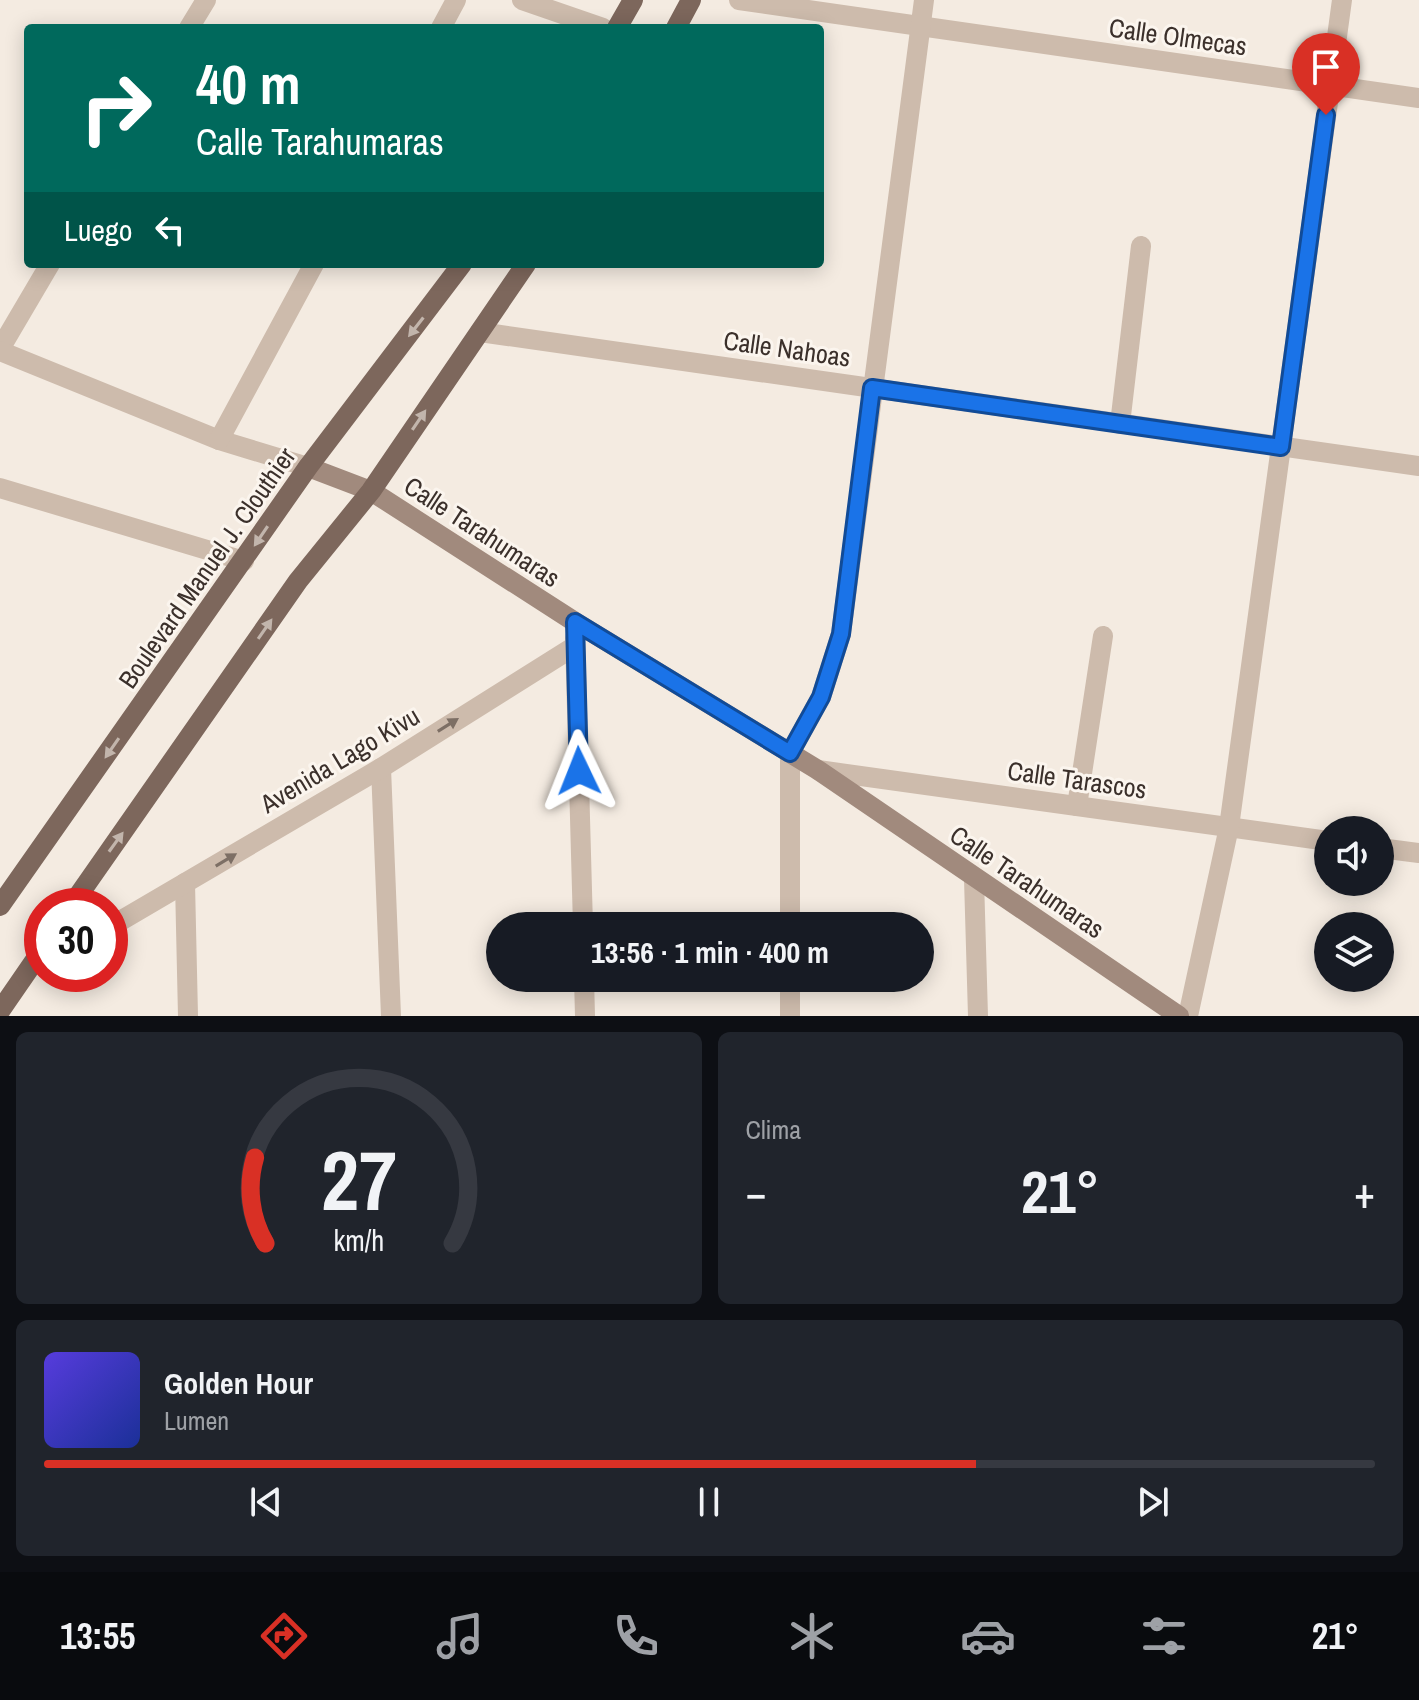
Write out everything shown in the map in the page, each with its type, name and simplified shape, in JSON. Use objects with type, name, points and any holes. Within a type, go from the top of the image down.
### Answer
[{"type":"main road","points":[[619,24],[633,0]]},
{"type":"main road","points":[[678,24],[691,0]]},
{"type":"main road","name":"Boulevard Manuel J. Clouthier","points":[[0,906],[308,467],[459,268]]},
{"type":"main road","points":[[84,888],[298,581],[371,491],[523,268]]},
{"type":"main road","points":[[0,1011],[24,978]]},
{"type":"street","points":[[191,24],[206,0]]},
{"type":"street","points":[[443,24],[456,0]]},
{"type":"street","points":[[522,0],[591,24]]},
{"type":"street","name":"Calle Olmecas","points":[[739,0],[1419,98]]},
{"type":"street","points":[[790,912],[790,753],[821,697],[841,634],[924,0]]},
{"type":"street","points":[[1188,1016],[1229,827],[1342,0]]},
{"type":"street","points":[[1120,424],[1141,246]]},
{"type":"street","points":[[0,350],[48,268]]},
{"type":"street","points":[[219,440],[312,268]]},
{"type":"street","name":"Calle Nahoas","points":[[480,332],[1419,466]]},
{"type":"street","name":"Calle Tarahumaras","points":[[0,350],[219,440],[308,467],[371,491],[575,622],[818,770],[1179,1016]]},
{"type":"street","points":[[0,488],[244,561]]},
{"type":"street","points":[[575,622],[583,912]]},
{"type":"street","points":[[1077,806],[1103,636]]},
{"type":"street","name":"Avenida Lago Kivu","points":[[128,916],[381,768],[575,646]]},
{"type":"street","points":[[381,768],[391,1016]]},
{"type":"street","name":"Calle Tarascos","points":[[818,770],[1314,839]]},
{"type":"street","points":[[1394,850],[1419,853]]},
{"type":"street","points":[[974,879],[978,1016]]},
{"type":"street","points":[[185,883],[188,1016]]},
{"type":"street","points":[[584,992],[585,1016]]},
{"type":"street","points":[[790,992],[790,1016]]},
{"type":"route","points":[[579,771],[575,622],[790,753],[821,697],[841,634],[872,388],[1281,447],[1326,115]]}]
